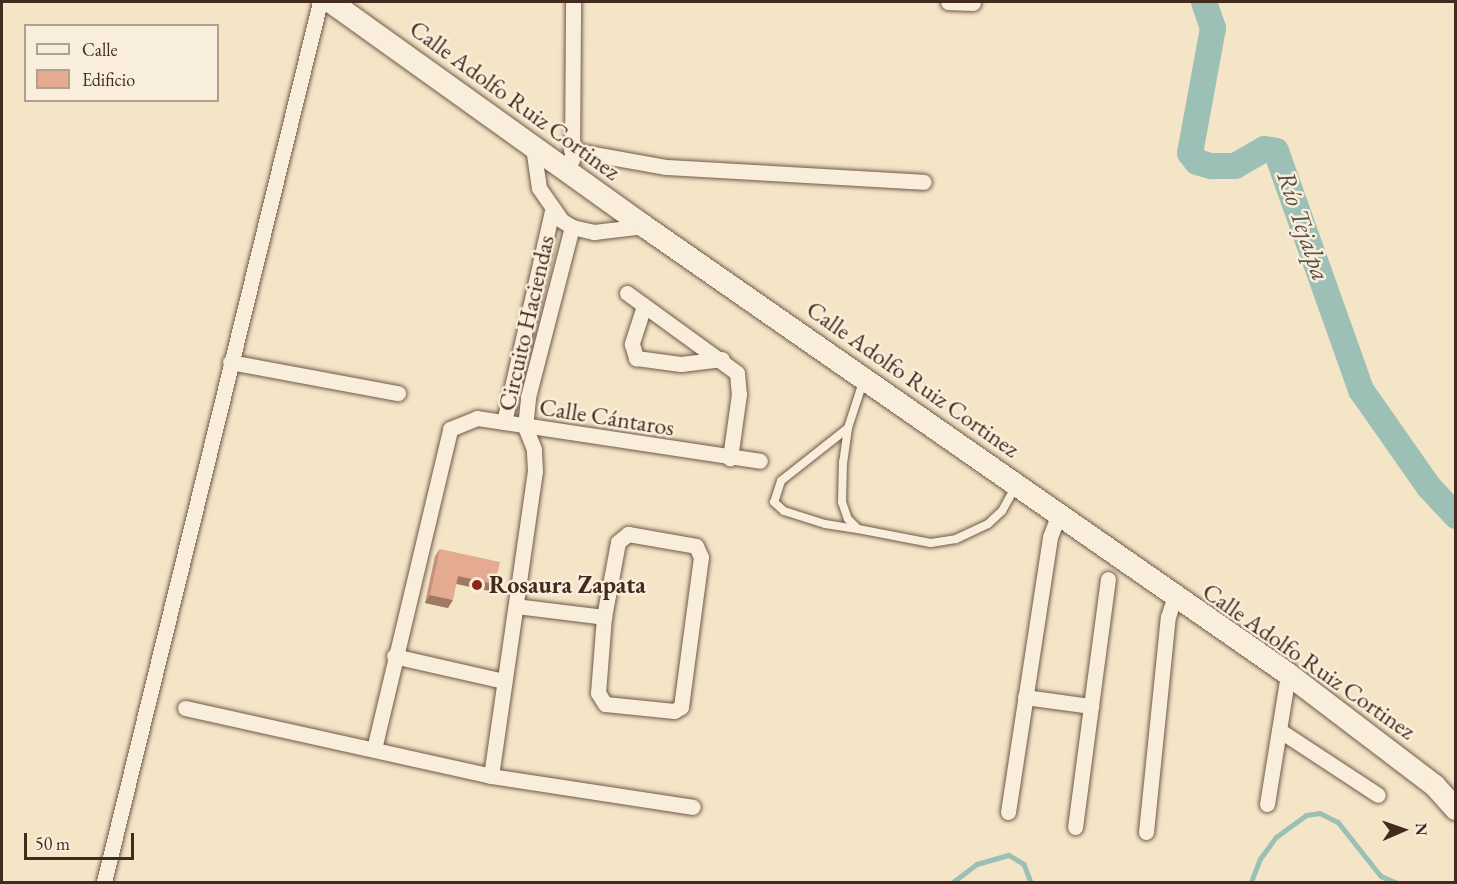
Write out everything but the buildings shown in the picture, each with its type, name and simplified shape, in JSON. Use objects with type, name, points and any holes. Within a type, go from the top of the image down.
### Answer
[{"type":"main road","name":"Calle Adolfo Ruiz Cortinez","points":[[331,2],[644,226],[1059,513],[1174,598],[1288,674],[1435,786],[1455,809]]},
{"type":"street","points":[[104,882],[320,2]]},
{"type":"street","points":[[572,173],[573,2]]},
{"type":"street","points":[[948,2],[973,3]]},
{"type":"street","points":[[533,147],[539,188],[552,211],[572,227],[600,232],[644,226]]},
{"type":"street","points":[[571,150],[666,167],[924,182]]},
{"type":"street","name":"Circuito Haciendas","points":[[504,422],[552,211]]},
{"type":"street","name":"Circuito Haciendas","points":[[490,776],[535,471],[534,449],[525,427],[533,374],[572,227]]},
{"type":"street","points":[[627,293],[722,359],[737,373],[739,394],[730,458]]},
{"type":"street","points":[[644,306],[632,344],[636,358],[681,364],[722,359]]},
{"type":"street","points":[[230,362],[398,393]]},
{"type":"street","name":"Calle Cántaros","points":[[394,656],[450,429],[477,418],[760,461]]},
{"type":"street","points":[[1008,812],[1050,537],[1059,513]]},
{"type":"street","points":[[636,534],[696,546],[701,563],[681,707],[658,712],[605,704],[600,698],[596,684],[604,617],[621,537],[636,534]]},
{"type":"street","points":[[1075,827],[1108,579]]},
{"type":"street","points":[[1146,832],[1168,617],[1174,598]]},
{"type":"street","points":[[516,606],[604,617]]},
{"type":"street","points":[[374,749],[394,656],[504,681]]},
{"type":"street","points":[[1267,804],[1288,674]]},
{"type":"street","points":[[1025,697],[1091,706]]},
{"type":"street","points":[[185,708],[490,776],[693,807]]},
{"type":"street","points":[[1279,730],[1378,795]]},
{"type":"lane","points":[[858,529],[848,519],[842,502],[848,428],[865,378]]},
{"type":"lane","points":[[848,428],[781,481],[774,502],[784,511],[858,529],[932,543],[956,540],[988,524],[1002,511],[1017,484]]},
{"type":"waterway","name":"Río Tejalpa","points":[[1204,2],[1213,28],[1190,153],[1197,162],[1211,166],[1235,166],[1264,149],[1276,151],[1361,390],[1429,487],[1456,516]]},
{"type":"waterway","points":[[1251,882],[1260,859],[1276,837],[1306,815],[1320,813],[1338,822],[1381,876],[1395,882]]},
{"type":"waterway","points":[[953,882],[977,864],[1009,855],[1024,864],[1031,882]]},
{"type":"place","name":"Rosaura Zapata","points":[[477,585]]}]
